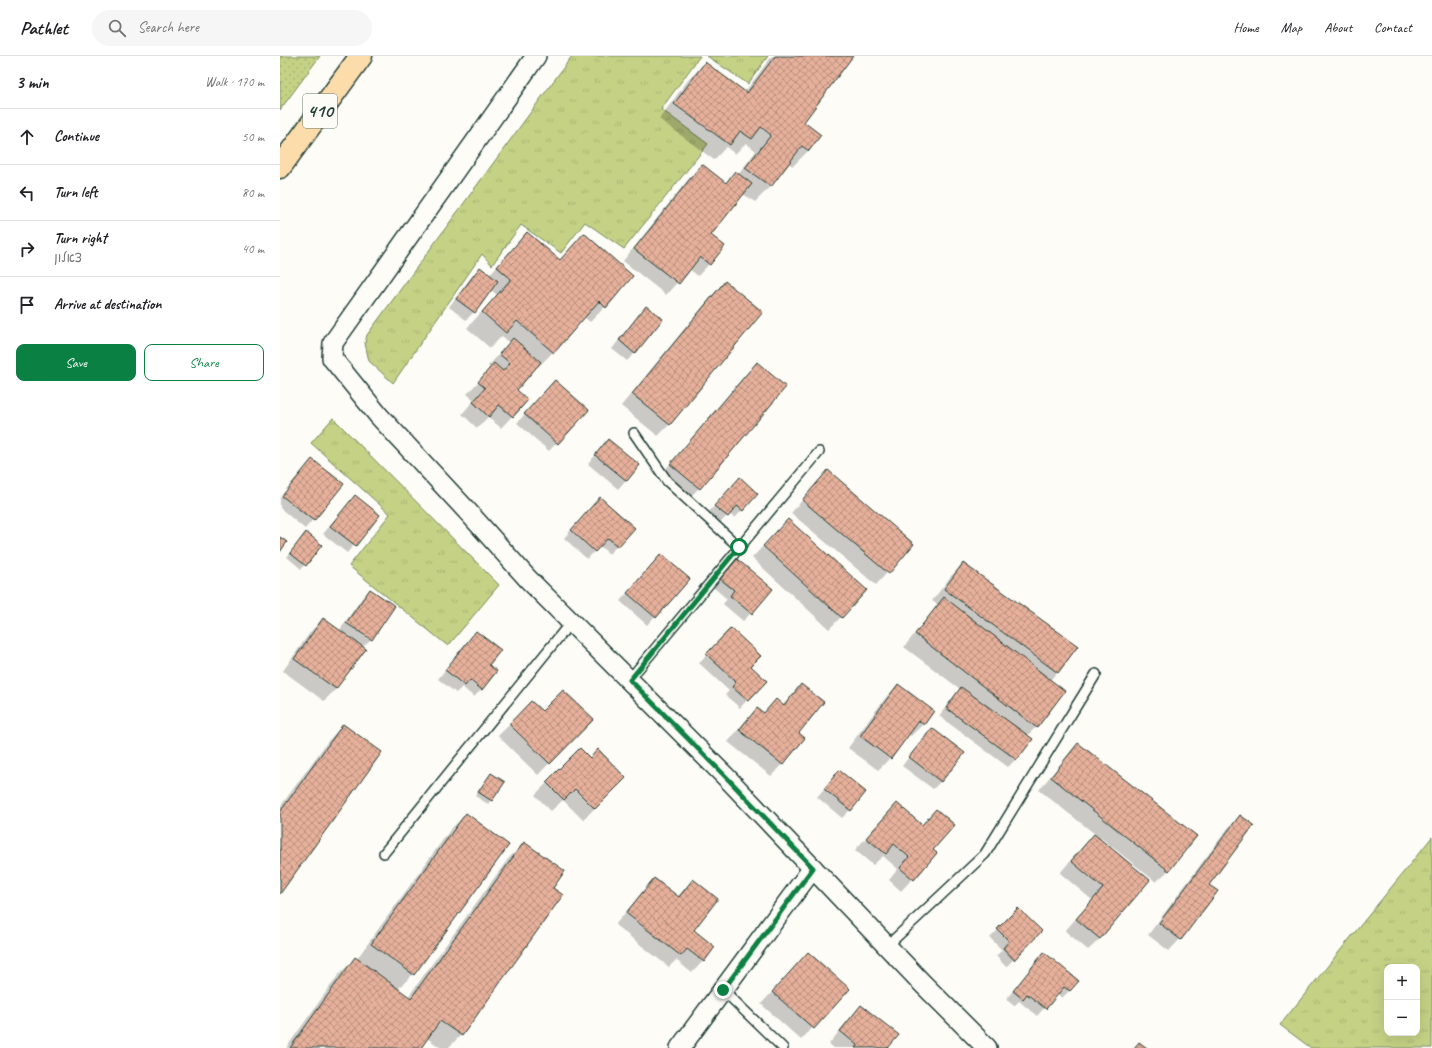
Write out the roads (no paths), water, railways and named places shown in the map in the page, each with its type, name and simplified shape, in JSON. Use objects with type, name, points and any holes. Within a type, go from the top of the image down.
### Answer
[{"type":"main road","name":"410","points":[[280,167],[361,56]]},
{"type":"street","points":[[536,56],[333,343],[332,358],[379,416],[528,579],[729,780],[922,984],[987,1048]]},
{"type":"street","points":[[680,1048],[813,868]]},
{"type":"lane","points":[[634,433],[667,481],[739,547]]},
{"type":"lane","points":[[630,680],[819,452]]},
{"type":"lane","points":[[384,853],[571,622]]},
{"type":"lane","points":[[887,946],[985,854],[1096,674]]},
{"type":"lane","points":[[723,990],[783,1048]]}]
